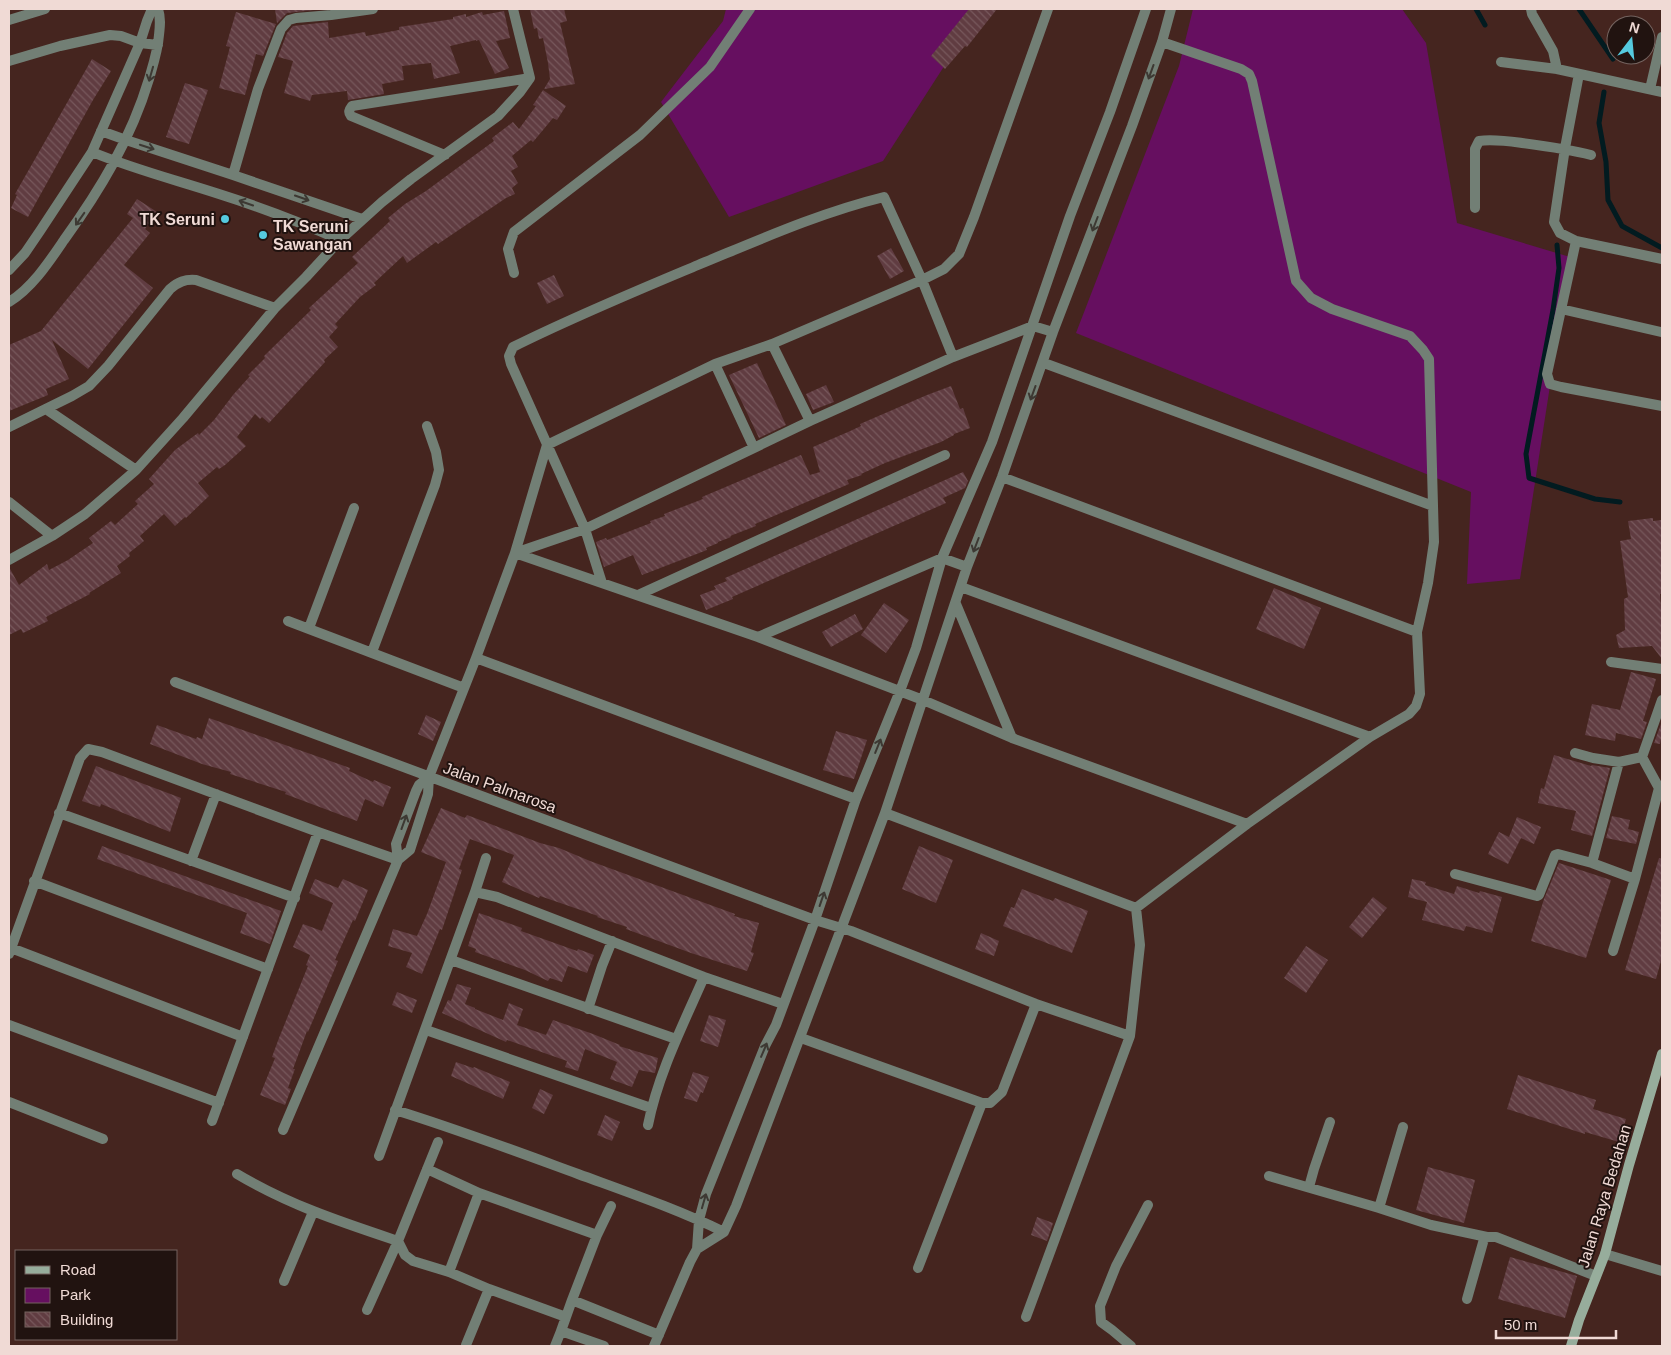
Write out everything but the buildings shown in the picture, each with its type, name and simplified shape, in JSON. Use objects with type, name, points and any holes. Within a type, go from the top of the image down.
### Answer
[{"type":"street","points":[[9,20],[45,9]]},
{"type":"street","points":[[9,270],[25,253],[92,152],[140,43],[152,9]]},
{"type":"street","points":[[9,302],[25,290],[54,254],[88,207],[116,162],[144,94],[158,45],[160,15],[158,9]]},
{"type":"street","points":[[233,175],[258,89],[281,29],[286,23],[296,18],[331,16],[373,9]]},
{"type":"street","points":[[9,560],[52,536],[85,514],[136,470],[275,308],[340,240],[410,179],[498,116],[520,92],[530,78],[513,9]]},
{"type":"street","points":[[514,273],[508,250],[514,232],[640,135],[710,67],[750,9]]},
{"type":"street","points":[[283,1130],[398,860],[410,850],[428,794],[429,777],[516,553],[547,445],[716,364],[772,344],[944,269],[959,254],[974,217],[1048,9]]},
{"type":"street","points":[[654,1346],[697,1249],[699,1220],[706,1194],[783,1004],[815,920],[856,799],[916,648],[942,558],[992,442],[1070,216],[1110,112],[1146,9]]},
{"type":"street","points":[[697,1249],[724,1232],[736,1206],[885,813],[967,567],[1132,126],[1162,42],[1171,9]]},
{"type":"street","points":[[1531,9],[1553,52],[1557,69]]},
{"type":"street","points":[[9,61],[60,46],[110,35],[121,36],[140,43],[158,45]]},
{"type":"street","points":[[1650,89],[1662,37]]},
{"type":"street","points":[[1136,908],[1247,824],[1370,736],[1409,714],[1416,706],[1420,694],[1417,632],[1428,583],[1434,542],[1429,359],[1410,336],[1332,309],[1311,298],[1296,282],[1249,74],[1241,69],[1162,42]]},
{"type":"street","points":[[1501,62],[1557,69],[1662,92]]},
{"type":"street","points":[[1579,74],[1554,222],[1560,233],[1576,241],[1662,259]]},
{"type":"street","points":[[445,155],[351,116],[350,110],[352,106],[530,78]]},
{"type":"street","points":[[101,131],[362,219]]},
{"type":"street","points":[[1475,208],[1475,149],[1479,141],[1490,139],[1565,148],[1591,155]]},
{"type":"street","points":[[92,152],[116,162],[299,221],[340,240]]},
{"type":"street","points":[[602,583],[585,529],[508,356],[513,347],[613,301],[790,227],[857,203],[884,196],[922,280],[953,358]]},
{"type":"street","points":[[1576,241],[1547,374],[1550,384],[1662,406]]},
{"type":"street","points":[[9,427],[89,386],[170,289],[179,282],[188,279],[196,280],[275,308]]},
{"type":"street","points":[[1561,309],[1661,332]]},
{"type":"street","points":[[516,553],[585,529],[810,421],[953,358],[1032,326],[1054,332]]},
{"type":"street","points":[[772,344],[810,421]]},
{"type":"street","points":[[1044,363],[1433,506]]},
{"type":"street","points":[[716,364],[754,448]]},
{"type":"street","points":[[46,409],[136,470]]},
{"type":"street","points":[[372,652],[439,470],[436,452],[427,426]]},
{"type":"street","points":[[638,595],[945,455]]},
{"type":"street","points":[[1002,477],[1417,632]]},
{"type":"street","points":[[9,502],[52,536]]},
{"type":"street","points":[[309,628],[354,508]]},
{"type":"street","points":[[516,553],[758,637],[923,700],[1012,738],[1247,824]]},
{"type":"street","points":[[758,637],[942,558],[967,567]]},
{"type":"street","points":[[961,587],[1370,736]]},
{"type":"street","points":[[956,604],[1012,738]]},
{"type":"street","points":[[288,620],[464,688]]},
{"type":"street","points":[[476,658],[856,799]]},
{"type":"street","points":[[1611,662],[1662,669]]},
{"type":"street","name":"Jalan Palmarosa","points":[[175,682],[815,920],[842,928],[1036,1004],[1130,1036]]},
{"type":"street","points":[[1642,758],[1662,700]]},
{"type":"street","points":[[243,1037],[10,951],[80,758],[88,749],[102,752],[398,860]]},
{"type":"street","points":[[1575,752],[1594,758],[1619,762],[1642,758]]},
{"type":"street","points":[[1613,951],[1661,788],[1642,758]]},
{"type":"street","points":[[1592,863],[1619,762]]},
{"type":"street","points":[[398,860],[396,844],[402,826],[419,785],[429,777]]},
{"type":"street","points":[[191,862],[216,794]]},
{"type":"street","points":[[59,813],[295,898]]},
{"type":"street","points":[[885,813],[1136,908]]},
{"type":"street","points":[[212,1121],[318,832]]},
{"type":"street","points":[[1455,874],[1537,896],[1556,854],[1592,863],[1635,879]]},
{"type":"street","points":[[380,1156],[486,858]]},
{"type":"street","points":[[34,881],[268,969]]},
{"type":"street","points":[[475,892],[497,897],[704,977],[783,1004]]},
{"type":"street","points":[[1026,1317],[1130,1036],[1140,945],[1136,908]]},
{"type":"street","points":[[588,1010],[612,941]]},
{"type":"street","points":[[451,960],[588,1010],[676,1039]]},
{"type":"street","points":[[648,1125],[651,1108],[676,1039],[704,977]]},
{"type":"street","points":[[800,1038],[982,1103],[990,1103],[1002,1092],[1036,1004]]},
{"type":"street","points":[[9,1026],[219,1103]]},
{"type":"street","points":[[426,1030],[651,1108]]},
{"type":"street","name":"Jalan Raya Bedahan","points":[[1571,1346],[1579,1320],[1605,1254],[1629,1165],[1659,1078],[1662,1054]]},
{"type":"street","points":[[9,1102],[103,1139]]},
{"type":"street","points":[[918,1268],[982,1103]]},
{"type":"street","points":[[395,1110],[444,1125],[699,1220],[724,1232]]},
{"type":"street","points":[[1309,1187],[1330,1122]]},
{"type":"street","points":[[1378,1208],[1403,1127]]},
{"type":"street","points":[[367,1310],[398,1241],[438,1142]]},
{"type":"street","points":[[427,1169],[479,1192],[597,1235]]},
{"type":"street","points":[[237,1174],[262,1189],[313,1212],[398,1241],[404,1255],[413,1261],[449,1272],[489,1289],[566,1317]]},
{"type":"street","points":[[1269,1176],[1431,1225],[1487,1237],[1496,1237],[1596,1276]]},
{"type":"street","points":[[449,1272],[479,1192]]},
{"type":"street","points":[[1131,1346],[1101,1322],[1100,1306],[1116,1266],[1148,1205]]},
{"type":"street","points":[[555,1346],[597,1235],[611,1206]]},
{"type":"street","points":[[284,1281],[313,1212]]},
{"type":"street","points":[[1468,1299],[1484,1240],[1487,1237]]},
{"type":"street","points":[[1605,1254],[1662,1271]]},
{"type":"street","points":[[466,1345],[489,1289]]},
{"type":"street","points":[[572,1300],[659,1335]]},
{"type":"street","points":[[561,1331],[604,1346]]},
{"type":"green space","points":[[726,9],[981,9],[883,161],[729,217],[661,102],[723,21]]},
{"type":"green space","points":[[1193,9],[1402,9],[1426,43],[1457,223],[1570,257],[1520,579],[1467,584],[1471,492],[1076,333],[1179,66]]},
{"type":"waterway","points":[[1476,9],[1485,25]]},
{"type":"waterway","points":[[1579,9],[1606,49]]},
{"type":"waterway","points":[[1604,92],[1599,123],[1606,162],[1608,200],[1622,226],[1662,248]]},
{"type":"waterway","points":[[1557,245],[1559,268],[1553,310],[1526,454],[1529,478],[1595,499],[1620,502]]},
{"type":"place","name":"TK Seruni","points":[[225,219]]},
{"type":"place","name":"TK Seruni Sawangan","points":[[263,235]]}]
